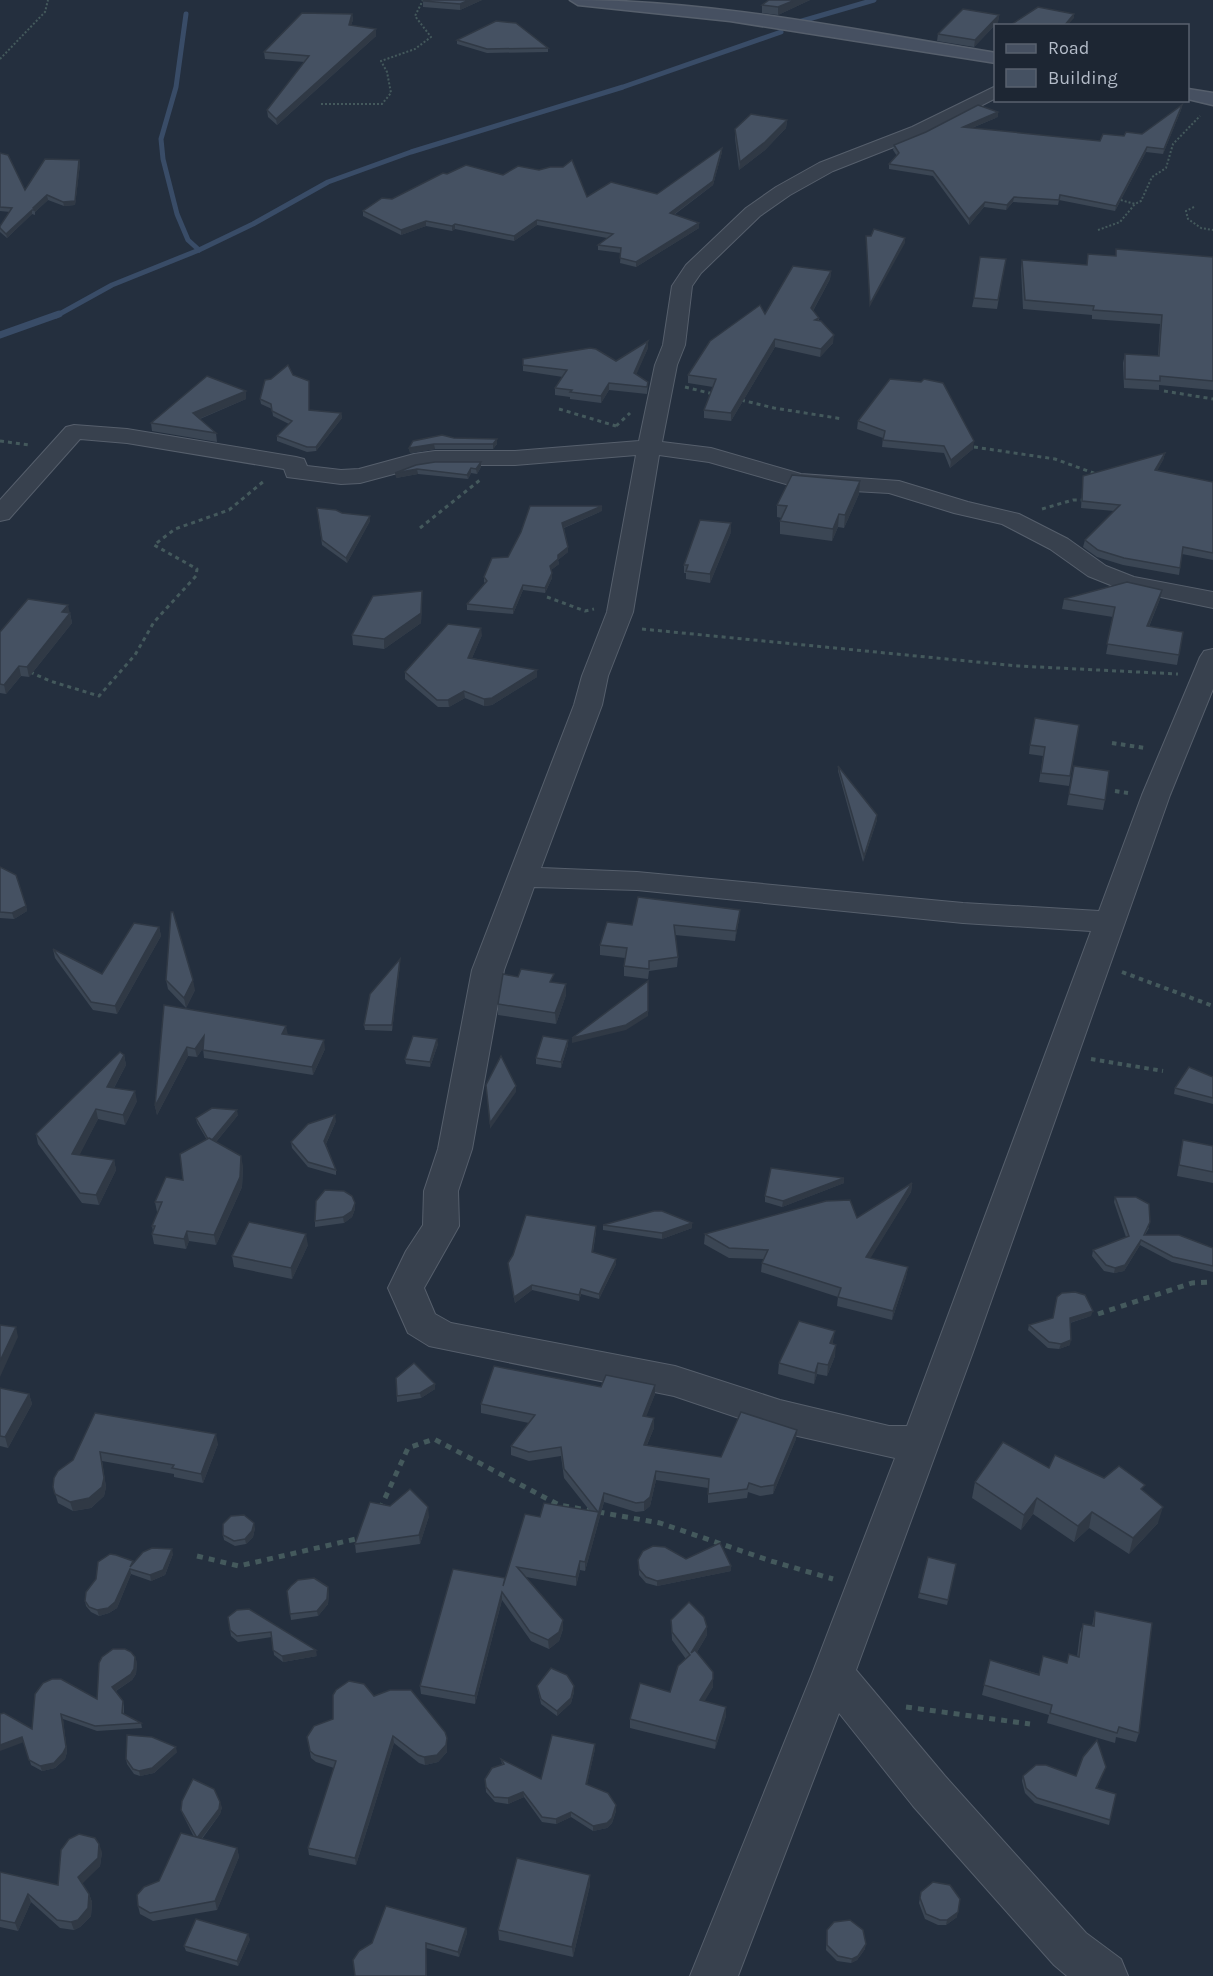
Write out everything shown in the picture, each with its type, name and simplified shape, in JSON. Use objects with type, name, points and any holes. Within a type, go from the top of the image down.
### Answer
[{"type":"street","points":[[578,0],[730,15],[994,58]]},
{"type":"street","points":[[919,1442],[890,1442],[780,1416],[675,1381],[442,1336],[421,1323],[406,1288],[418,1261],[441,1226],[441,1191],[454,1149],[488,970],[523,877],[605,617],[630,565],[640,494],[666,365],[674,345],[682,286],[693,269],[746,219],[783,191],[826,167],[918,131],[994,92]]},
{"type":"street","points":[[1189,94],[1213,99]]},
{"type":"street","points":[[0,514],[74,432],[98,432],[296,464],[295,472],[353,477],[370,475],[424,459],[515,458],[652,438],[800,481],[891,486],[962,508],[1010,519],[1059,544],[1097,571],[1127,582],[1213,600]]},
{"type":"street","points":[[714,1976],[833,1674],[954,1352],[1173,753],[1209,666]]},
{"type":"street","points":[[523,877],[637,881],[963,913],[1110,922]]},
{"type":"street","points":[[833,1674],[929,1791],[1070,1949],[1104,1976]]},
{"type":"path","points":[[0,59],[45,12],[48,0]]},
{"type":"path","points":[[321,104],[382,104],[391,93],[387,72],[381,61],[417,47],[428,41],[430,37],[415,16],[423,0]]},
{"type":"path","points":[[1114,198],[1135,204],[1142,201],[1152,177],[1166,168],[1173,144],[1198,119],[1213,99]]},
{"type":"path","points":[[1098,230],[1115,226],[1130,214],[1135,204]]},
{"type":"path","points":[[1194,207],[1186,211],[1188,219],[1201,228],[1213,230]]},
{"type":"path","points":[[616,426],[664,383],[718,395]]},
{"type":"path","points":[[1164,391],[1213,399]]},
{"type":"path","points":[[741,400],[843,419]]},
{"type":"path","points":[[559,409],[652,438]]},
{"type":"path","points":[[974,447],[1057,460],[1075,465],[1102,478]]},
{"type":"path","points":[[420,528],[486,476],[503,470],[515,458]]},
{"type":"path","points":[[20,669],[99,696],[135,655],[154,622],[196,576],[197,569],[154,545],[176,529],[229,510],[270,476],[296,464]]},
{"type":"path","points":[[1010,519],[1073,500],[1092,499]]},
{"type":"path","points":[[547,597],[605,617],[1018,666],[1209,666]]},
{"type":"path","points":[[1112,743],[1173,753]]},
{"type":"path","points":[[1096,962],[1213,1006]]},
{"type":"path","points":[[1063,1055],[1163,1071]]},
{"type":"path","points":[[1098,1314],[1192,1283],[1213,1282]]},
{"type":"path","points":[[377,1516],[408,1448],[434,1438],[559,1504],[660,1523],[771,1561],[865,1588]]},
{"type":"path","points":[[197,1556],[239,1566],[306,1552],[369,1535]]},
{"type":"path","points":[[895,1706],[1030,1724]]},
{"type":"building","points":[[424,0],[469,0],[460,4]]},
{"type":"building","points":[[769,0],[795,0],[778,7],[762,5]]},
{"type":"building","points":[[1038,7],[1074,14],[1066,24],[1012,24]]},
{"type":"building","points":[[963,9],[999,15],[975,40],[938,34]]},
{"type":"building","points":[[302,13],[352,14],[349,25],[376,29],[276,119],[267,110],[309,56],[264,52]]},
{"type":"building","points":[[496,21],[516,23],[548,48],[487,49],[457,40]]},
{"type":"building","points":[[978,105],[998,112],[963,127],[1100,141],[1103,134],[1124,136],[1126,132],[1142,134],[1182,105],[1164,149],[1147,147],[1116,206],[1060,195],[1059,200],[1014,197],[1007,205],[985,202],[969,219],[933,171],[889,164],[899,153],[894,145],[926,132]]},
{"type":"building","points":[[751,114],[787,120],[740,162],[735,129]]},
{"type":"building","points":[[722,148],[713,181],[670,213],[699,223],[636,262],[620,258],[621,248],[598,245],[613,234],[537,220],[514,236],[455,224],[452,226],[426,221],[401,230],[363,211],[382,198],[392,199],[443,173],[447,174],[466,165],[503,175],[518,166],[539,170],[563,167],[572,160],[587,197],[611,182],[657,194]]},
{"type":"building","points":[[0,153],[8,155],[25,190],[45,159],[79,160],[75,201],[63,202],[47,195],[33,208],[34,210],[6,234],[0,226],[12,208],[0,207]]},
{"type":"building","points":[[874,229],[905,238],[870,304],[866,236],[871,236]]},
{"type":"building","points":[[1116,249],[1213,257],[1213,381],[1160,376],[1160,381],[1125,379],[1125,354],[1159,356],[1162,315],[1093,310],[1094,306],[1025,300],[1022,260],[1087,265],[1088,254],[1116,256]]},
{"type":"building","points":[[980,257],[1006,259],[998,300],[974,298]]},
{"type":"building","points":[[793,266],[831,271],[811,308],[819,318],[815,320],[821,321],[834,335],[821,349],[775,339],[731,413],[704,410],[716,379],[688,375],[710,341],[760,305],[765,314]]},
{"type":"building","points":[[648,341],[634,373],[648,382],[647,387],[609,383],[601,396],[555,388],[567,370],[523,365],[523,359],[590,348],[616,361]]},
{"type":"building","points":[[288,365],[293,375],[309,381],[309,410],[341,413],[316,447],[307,447],[277,436],[292,421],[272,411],[271,404],[260,399],[265,380],[271,379]]},
{"type":"building","points":[[207,376],[246,391],[193,413],[216,433],[151,423]]},
{"type":"building","points":[[890,379],[921,382],[924,379],[943,383],[974,441],[951,460],[944,446],[883,440],[885,431],[858,421]]},
{"type":"building","points":[[442,435],[454,438],[497,439],[493,444],[434,444],[409,448],[413,441]]},
{"type":"building","points":[[1165,453],[1155,470],[1213,482],[1213,553],[1183,547],[1180,568],[1124,558],[1098,550],[1085,540],[1120,505],[1082,501],[1083,476]]},
{"type":"building","points":[[435,462],[481,462],[476,469],[471,468],[467,475],[417,469],[395,473],[416,465]]},
{"type":"building","points":[[792,475],[860,481],[845,515],[839,514],[833,529],[780,521],[787,506],[777,505]]},
{"type":"building","points":[[530,506],[602,506],[562,523],[568,547],[550,566],[552,573],[545,588],[523,585],[513,609],[467,604],[487,581],[484,577],[492,558],[508,557],[521,532]]},
{"type":"building","points":[[317,508],[370,516],[346,558],[322,540]]},
{"type":"building","points":[[700,520],[731,523],[710,574],[686,571],[688,565],[684,565]]},
{"type":"building","points":[[1127,582],[1162,590],[1147,626],[1183,632],[1179,655],[1107,644],[1115,607],[1064,599]]},
{"type":"building","points":[[422,591],[421,613],[384,639],[352,635],[373,596]]},
{"type":"building","points":[[28,599],[68,605],[62,612],[70,613],[27,667],[19,666],[4,685],[0,684],[0,632]]},
{"type":"building","points":[[448,624],[481,628],[468,658],[537,670],[492,698],[484,699],[464,691],[448,700],[437,700],[405,672]]},
{"type":"building","points":[[1035,718],[1079,725],[1070,776],[1041,773],[1045,747],[1030,745]]},
{"type":"building","points":[[838,766],[877,815],[864,856]]},
{"type":"building","points":[[1074,766],[1109,771],[1105,800],[1069,794]]},
{"type":"building","points":[[0,867],[16,875],[26,906],[12,913],[0,912]]},
{"type":"building","points":[[638,897],[740,910],[736,931],[674,925],[678,957],[649,961],[649,969],[624,966],[627,948],[600,945],[607,922],[632,925]]},
{"type":"building","points":[[171,912],[173,912],[193,980],[184,998],[166,980]]},
{"type":"building","points":[[134,923],[159,927],[115,1006],[91,1002],[53,949],[102,974]]},
{"type":"building","points":[[400,959],[392,1025],[364,1025],[370,994]]},
{"type":"building","points":[[521,969],[554,974],[550,982],[566,984],[555,1013],[498,1004],[503,974],[518,977]]},
{"type":"building","points":[[648,981],[648,1011],[626,1025],[572,1038]]},
{"type":"building","points":[[164,1005],[286,1026],[282,1034],[324,1040],[312,1067],[203,1050],[204,1036],[195,1049],[187,1047],[155,1106]]},
{"type":"building","points":[[413,1036],[437,1039],[430,1062],[405,1059]]},
{"type":"building","points":[[543,1036],[568,1040],[561,1062],[536,1058]]},
{"type":"building","points":[[120,1052],[124,1055],[107,1087],[135,1091],[123,1115],[96,1109],[72,1154],[114,1160],[96,1195],[80,1193],[36,1134]]},
{"type":"building","points":[[501,1056],[516,1086],[490,1123],[486,1085]]},
{"type":"building","points":[[1189,1067],[1213,1077],[1213,1098],[1175,1088]]},
{"type":"building","points":[[212,1108],[237,1110],[212,1140],[208,1139],[196,1118]]},
{"type":"building","points":[[335,1115],[324,1141],[336,1170],[308,1162],[291,1142],[308,1124]]},
{"type":"building","points":[[209,1138],[241,1156],[240,1177],[214,1235],[187,1231],[184,1239],[152,1234],[155,1226],[152,1226],[162,1202],[155,1202],[166,1177],[183,1180],[180,1154]]},
{"type":"building","points":[[1183,1140],[1213,1146],[1213,1172],[1179,1165]]},
{"type":"building","points":[[771,1168],[844,1178],[783,1201],[765,1196]]},
{"type":"building","points":[[912,1183],[866,1257],[908,1267],[893,1311],[838,1297],[841,1288],[762,1263],[768,1250],[729,1248],[705,1234],[826,1201],[850,1200],[857,1218]]},
{"type":"building","points":[[325,1190],[344,1191],[352,1196],[355,1203],[352,1211],[343,1217],[315,1221],[316,1201]]},
{"type":"building","points":[[1115,1197],[1136,1197],[1149,1204],[1150,1222],[1144,1235],[1179,1235],[1213,1248],[1213,1266],[1173,1257],[1141,1240],[1125,1265],[1115,1268],[1106,1265],[1093,1250],[1129,1236]]},
{"type":"building","points":[[654,1211],[662,1211],[692,1223],[662,1233],[603,1225]]},
{"type":"building","points":[[526,1215],[596,1226],[592,1252],[616,1259],[599,1294],[581,1289],[579,1295],[532,1285],[514,1297],[508,1263],[513,1255]]},
{"type":"building","points":[[249,1222],[306,1234],[291,1268],[232,1256]]},
{"type":"building","points":[[1075,1292],[1085,1295],[1093,1311],[1070,1318],[1071,1340],[1061,1344],[1049,1342],[1029,1325],[1053,1318],[1057,1297],[1062,1293]]},
{"type":"building","points":[[799,1321],[835,1331],[830,1343],[836,1345],[828,1365],[818,1363],[815,1373],[779,1363]]},
{"type":"building","points":[[0,1325],[16,1327],[0,1361]]},
{"type":"building","points":[[414,1363],[435,1384],[420,1393],[397,1396],[396,1378]]},
{"type":"building","points":[[494,1366],[601,1387],[606,1375],[655,1385],[643,1416],[654,1418],[644,1445],[721,1457],[741,1412],[797,1430],[774,1485],[761,1487],[749,1483],[747,1489],[708,1494],[709,1479],[656,1471],[650,1497],[644,1502],[636,1503],[604,1493],[585,1562],[580,1561],[576,1577],[517,1567],[563,1620],[559,1632],[548,1640],[530,1632],[502,1592],[475,1696],[420,1686],[453,1569],[505,1578],[503,1586],[525,1514],[540,1517],[544,1503],[598,1512],[564,1469],[561,1447],[529,1452],[511,1446],[535,1415],[481,1404]]},
{"type":"building","points":[[0,1388],[29,1394],[5,1437],[0,1436]]},
{"type":"building","points":[[95,1413],[216,1434],[201,1474],[172,1468],[174,1465],[100,1452],[104,1478],[102,1487],[89,1498],[70,1502],[55,1494],[54,1478],[58,1471],[73,1460]]},
{"type":"building","points":[[1003,1442],[1049,1468],[1055,1455],[1104,1478],[1119,1466],[1145,1485],[1141,1489],[1163,1507],[1133,1538],[1092,1512],[1078,1526],[1037,1498],[1024,1515],[975,1482]]},
{"type":"building","points":[[410,1489],[428,1507],[419,1535],[355,1544],[370,1502],[390,1506]]},
{"type":"building","points":[[244,1515],[254,1523],[252,1531],[245,1539],[234,1541],[223,1535],[223,1524],[231,1516]]},
{"type":"building","points":[[720,1543],[731,1566],[657,1581],[646,1577],[639,1569],[638,1560],[643,1551],[653,1546],[665,1547],[686,1559]]},
{"type":"building","points":[[152,1548],[172,1549],[163,1570],[150,1575],[130,1569],[115,1602],[108,1608],[97,1610],[89,1607],[85,1601],[86,1592],[96,1579],[98,1562],[110,1554],[133,1561],[130,1567],[143,1552]]},
{"type":"building","points":[[928,1557],[956,1564],[948,1600],[919,1593]]},
{"type":"building","points":[[314,1578],[328,1587],[327,1599],[317,1611],[290,1614],[287,1591],[298,1580]]},
{"type":"building","points":[[689,1602],[704,1617],[707,1627],[691,1653],[695,1650],[713,1672],[713,1679],[700,1700],[726,1707],[716,1741],[630,1719],[640,1683],[670,1692],[678,1666],[690,1655],[672,1632],[671,1620]]},
{"type":"building","points":[[249,1609],[316,1650],[282,1656],[273,1650],[271,1632],[237,1636],[230,1630],[228,1617],[237,1610]]},
{"type":"building","points":[[1095,1611],[1152,1623],[1139,1733],[1119,1727],[1117,1733],[1050,1713],[1052,1705],[984,1685],[990,1660],[1039,1675],[1043,1656],[1067,1663],[1069,1654],[1079,1657],[1083,1624],[1094,1626]]},
{"type":"building","points":[[113,1649],[125,1649],[135,1657],[131,1674],[112,1687],[123,1701],[122,1713],[141,1723],[95,1726],[61,1714],[66,1747],[54,1763],[40,1766],[29,1760],[22,1737],[0,1745],[0,1714],[4,1713],[32,1729],[35,1694],[43,1683],[52,1679],[61,1679],[97,1699],[99,1663],[102,1657]]},
{"type":"building","points":[[551,1668],[567,1675],[574,1686],[571,1698],[557,1711],[541,1699],[537,1686]]},
{"type":"building","points":[[349,1681],[364,1684],[374,1696],[390,1690],[411,1690],[445,1732],[447,1738],[446,1745],[437,1755],[424,1757],[393,1736],[355,1858],[308,1848],[336,1761],[315,1755],[310,1751],[307,1737],[314,1726],[333,1719],[333,1695]]},
{"type":"building","points":[[127,1735],[152,1737],[176,1747],[152,1768],[139,1771],[133,1769],[126,1759]]},
{"type":"building","points":[[552,1735],[595,1744],[586,1784],[608,1793],[616,1805],[612,1818],[607,1823],[593,1826],[571,1812],[556,1819],[542,1817],[523,1792],[508,1798],[494,1797],[486,1787],[485,1779],[492,1768],[504,1764],[501,1759],[541,1779]]},
{"type":"building","points":[[1097,1740],[1106,1767],[1096,1788],[1116,1794],[1110,1820],[1037,1798],[1026,1788],[1023,1776],[1036,1765],[1046,1765],[1076,1776],[1083,1757]]},
{"type":"building","points":[[193,1779],[214,1789],[220,1802],[219,1809],[197,1838],[181,1810],[182,1801]]},
{"type":"building","points":[[181,1833],[237,1848],[215,1901],[150,1913],[138,1906],[137,1895],[144,1887],[159,1881]]},
{"type":"building","points":[[79,1834],[95,1838],[99,1844],[98,1858],[78,1877],[89,1894],[88,1908],[78,1920],[71,1922],[57,1920],[28,1894],[15,1923],[0,1920],[0,1872],[58,1885],[61,1850],[69,1839]]},
{"type":"building","points":[[517,1858],[590,1875],[572,1947],[498,1930]]},
{"type":"building","points":[[933,1882],[950,1885],[960,1899],[958,1912],[947,1920],[940,1920],[926,1914],[920,1898],[921,1892]]},
{"type":"building","points":[[386,1906],[466,1928],[458,1952],[426,1943],[426,1976],[355,1976],[353,1960],[359,1951],[372,1943]]},
{"type":"building","points":[[196,1919],[248,1934],[237,1961],[184,1946]]},
{"type":"building","points":[[850,1920],[863,1930],[866,1944],[858,1956],[852,1959],[838,1956],[827,1945],[827,1930],[834,1922]]},
{"type":"waterway","points":[[795,23],[874,0]]},
{"type":"waterway","points":[[186,14],[176,87],[161,139],[163,159],[177,214],[188,240],[199,250]]},
{"type":"waterway","points":[[199,250],[253,224],[328,182],[411,152],[623,87],[781,32]]},
{"type":"waterway","points":[[56,316],[112,285],[199,250]]},
{"type":"waterway","points":[[0,335],[59,314]]}]
